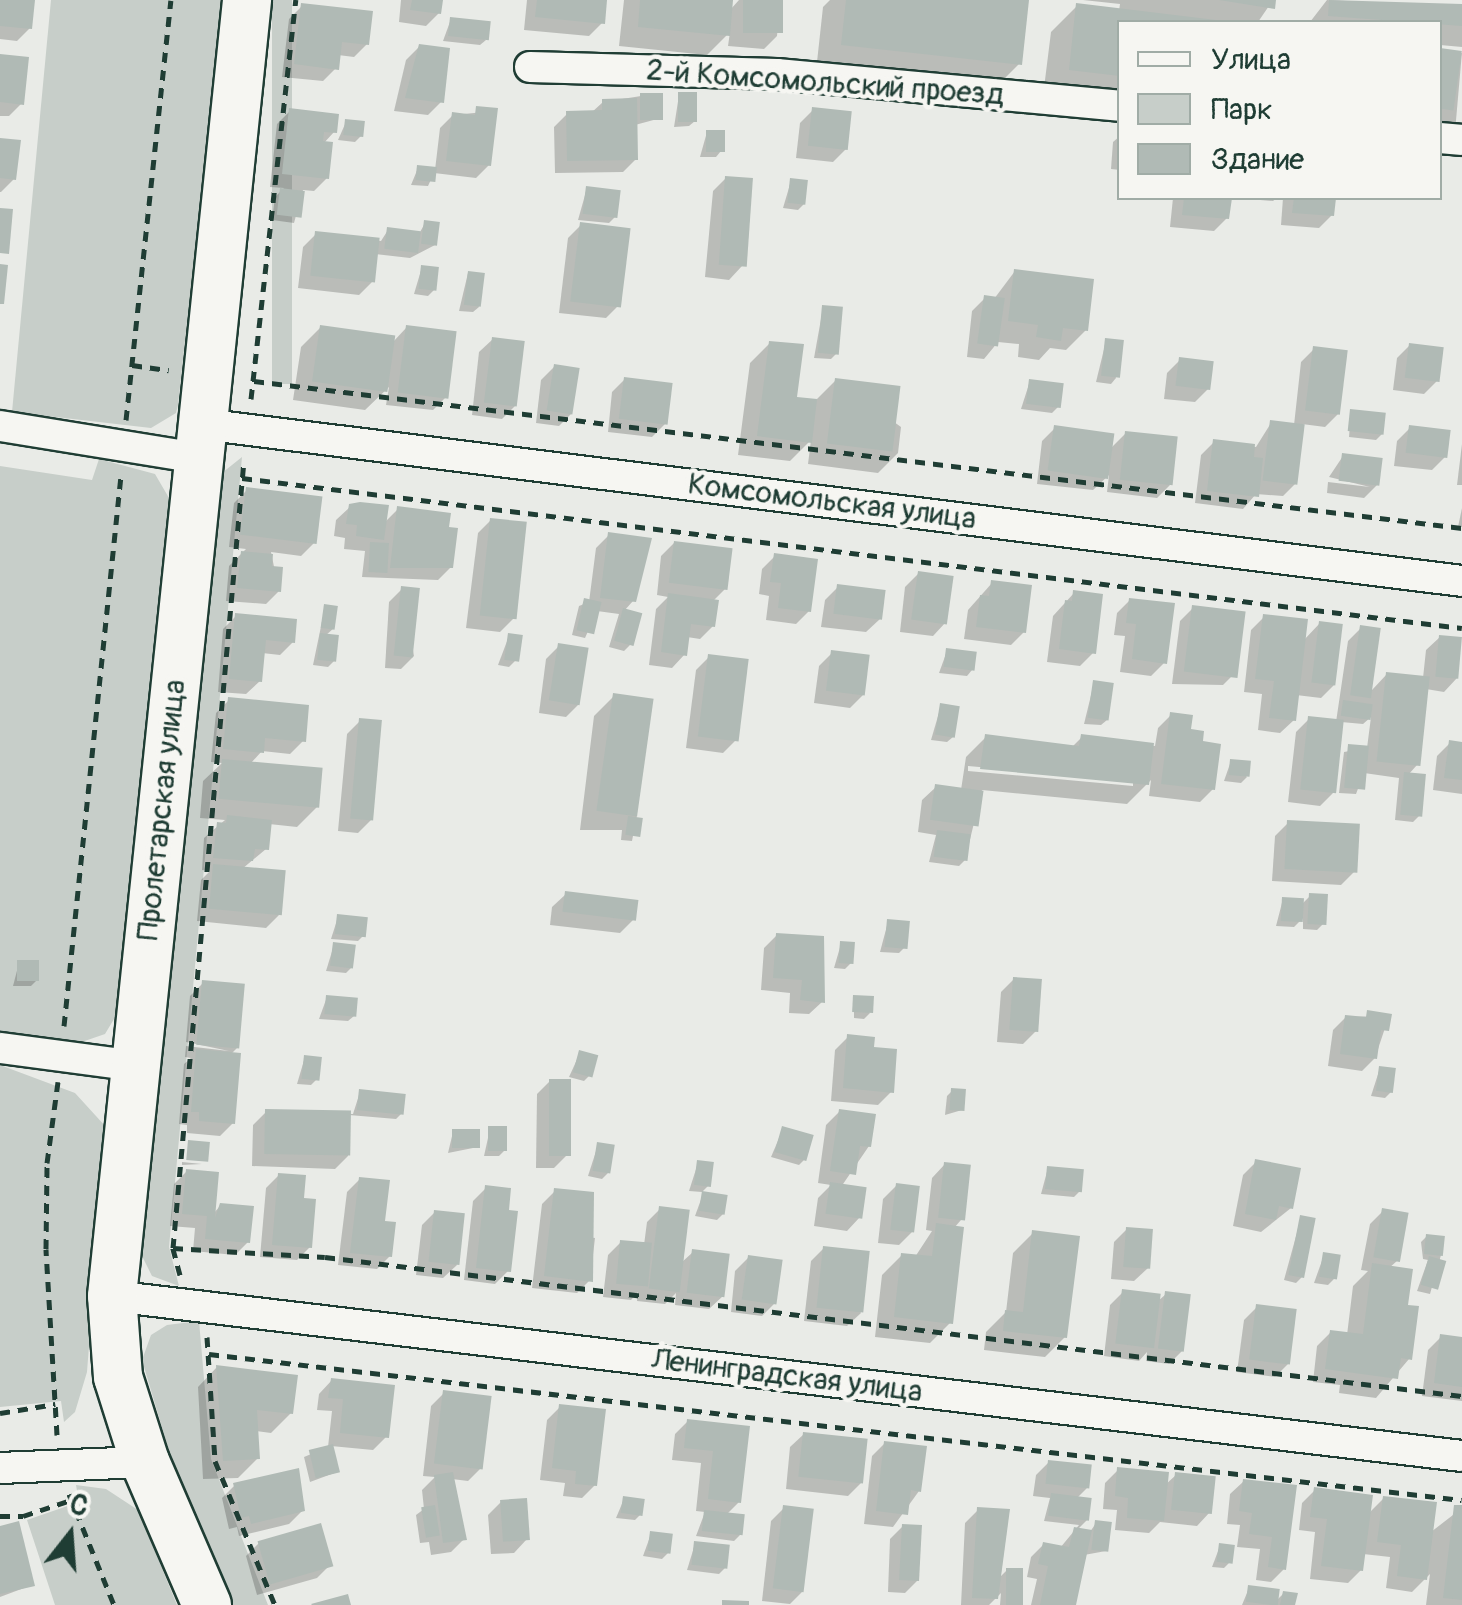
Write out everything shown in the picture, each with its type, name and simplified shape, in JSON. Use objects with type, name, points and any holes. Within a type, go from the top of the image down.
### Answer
[{"type":"main road","name":"Пролетарская улица","points":[[207,1605],[145,1462],[118,1377],[112,1296],[136,1066],[216,438],[230,378],[248,0]]},
{"type":"street","name":"2-й Комсомольский проезд","points":[[530,67],[778,74],[1117,106]]},
{"type":"street","name":"Комсомольская улица","points":[[0,426],[124,446],[216,438],[1462,580]]},
{"type":"street","points":[[0,1048],[136,1066]]},
{"type":"street","name":"Ленинградская улица","points":[[112,1296],[1462,1456]]},
{"type":"street","points":[[0,1468],[59,1469],[145,1462]]},
{"type":"path","points":[[114,1605],[59,1469],[47,1164],[171,0]]},
{"type":"path","points":[[274,1605],[215,1461],[203,1307],[184,1288],[173,1248],[242,478],[216,438],[296,0]]},
{"type":"path","points":[[132,365],[1462,528]]},
{"type":"path","points":[[242,478],[1462,628]]},
{"type":"path","points":[[173,1248],[325,1257],[1462,1396]]},
{"type":"path","points":[[209,1354],[1462,1500]]},
{"type":"path","points":[[0,1413],[55,1404]]},
{"type":"path","points":[[0,1516],[71,1500]]},
{"type":"green space","points":[[51,0],[222,0],[178,405],[176,413],[151,428],[12,412]]},
{"type":"green space","points":[[272,0],[292,0],[292,384],[272,384]]},
{"type":"green space","points":[[242,457],[169,1247],[179,1286],[152,1276],[142,1256],[222,473]]},
{"type":"green space","points":[[99,459],[155,474],[169,498],[117,1014],[105,1034],[73,1045],[0,1034],[0,466],[92,480]]},
{"type":"green space","points":[[0,1065],[75,1093],[106,1127],[87,1372],[75,1412],[64,1422],[61,1401],[0,1407]]},
{"type":"green space","points":[[199,1321],[211,1459],[268,1605],[232,1605],[169,1451],[142,1360],[151,1335],[167,1325]]},
{"type":"green space","points":[[76,1485],[106,1489],[138,1510],[177,1605],[55,1605],[27,1520],[79,1502]]},
{"type":"building","points":[[0,0],[35,0],[32,29],[0,26]]},
{"type":"building","points":[[412,0],[443,0],[441,14],[410,10]]},
{"type":"building","points":[[537,0],[607,0],[605,24],[535,17]]},
{"type":"building","points":[[640,0],[733,0],[730,36],[638,27]]},
{"type":"building","points":[[743,0],[783,0],[783,33],[743,33]]},
{"type":"building","points":[[846,0],[1029,0],[1022,65],[841,45]]},
{"type":"building","points":[[1219,0],[1276,0],[1275,9]]},
{"type":"building","points":[[1329,0],[1462,4],[1462,26],[1442,25],[1442,20],[1328,16]]},
{"type":"building","points":[[301,3],[373,11],[369,45],[342,42],[339,70],[294,64]]},
{"type":"building","points":[[1076,3],[1216,20],[1117,20],[1117,76],[1069,70]]},
{"type":"building","points":[[450,17],[491,21],[489,40],[448,36]]},
{"type":"building","points":[[419,44],[450,48],[444,103],[405,98]]},
{"type":"building","points":[[1442,48],[1462,51],[1453,110],[1442,109]]},
{"type":"building","points":[[0,54],[29,57],[24,105],[0,102]]},
{"type":"building","points":[[678,92],[697,92],[697,122],[678,122]]},
{"type":"building","points":[[640,93],[663,93],[663,120],[640,120]]},
{"type":"building","points":[[637,98],[638,160],[567,161],[566,111],[602,110],[602,99]]},
{"type":"building","points":[[476,106],[498,108],[491,166],[446,161],[452,112],[475,115]]},
{"type":"building","points":[[812,107],[852,111],[848,150],[808,146]]},
{"type":"building","points":[[289,108],[339,114],[337,133],[324,132],[323,141],[333,142],[329,179],[282,174]]},
{"type":"building","points":[[345,119],[365,121],[363,137],[343,135]]},
{"type":"building","points":[[706,130],[725,130],[725,152],[706,152]]},
{"type":"building","points":[[0,138],[21,140],[16,180],[0,178]]},
{"type":"building","points":[[417,165],[437,167],[435,182],[415,180]]},
{"type":"building","points":[[725,176],[753,178],[747,267],[719,265]]},
{"type":"building","points":[[790,178],[808,180],[805,205],[787,203]]},
{"type":"building","points":[[586,186],[621,190],[617,218],[583,214]]},
{"type":"building","points":[[280,188],[305,191],[302,218],[277,215]]},
{"type":"building","points":[[1184,200],[1232,200],[1229,219],[1182,215]]},
{"type":"building","points":[[1294,200],[1336,200],[1334,216],[1292,213]]},
{"type":"building","points":[[0,208],[13,209],[9,254],[0,253]]},
{"type":"building","points":[[424,220],[440,222],[437,246],[421,244]]},
{"type":"building","points":[[580,222],[631,228],[621,308],[570,301]]},
{"type":"building","points":[[387,227],[421,231],[418,253],[384,249]]},
{"type":"building","points":[[315,231],[380,238],[375,283],[310,276]]},
{"type":"building","points":[[0,264],[8,265],[4,304],[0,304]]},
{"type":"building","points":[[421,265],[439,267],[436,291],[418,289]]},
{"type":"building","points":[[1014,269],[1094,279],[1088,331],[1063,328],[1061,341],[1036,337],[1038,325],[1008,321]]},
{"type":"building","points":[[468,271],[485,273],[481,307],[464,305]]},
{"type":"building","points":[[984,295],[1005,298],[998,346],[977,344]]},
{"type":"building","points":[[822,305],[843,307],[839,355],[818,353]]},
{"type":"building","points":[[320,325],[395,336],[387,392],[312,381]]},
{"type":"building","points":[[406,325],[457,331],[448,399],[398,392]]},
{"type":"building","points":[[492,337],[525,341],[517,407],[484,403]]},
{"type":"building","points":[[1105,338],[1124,340],[1120,378],[1101,376]]},
{"type":"building","points":[[769,341],[804,344],[797,397],[817,399],[812,443],[757,436]]},
{"type":"building","points":[[1409,343],[1444,347],[1439,382],[1405,378]]},
{"type":"building","points":[[1313,346],[1348,350],[1340,415],[1305,411]]},
{"type":"building","points":[[1179,357],[1214,361],[1210,390],[1175,386]]},
{"type":"building","points":[[554,364],[580,368],[572,414],[547,410]]},
{"type":"building","points":[[624,377],[673,383],[668,425],[619,419]]},
{"type":"building","points":[[835,378],[901,386],[892,452],[827,444]]},
{"type":"building","points":[[1029,379],[1064,383],[1061,408],[1026,404]]},
{"type":"building","points":[[1350,409],[1386,413],[1384,435],[1348,431]]},
{"type":"building","points":[[1270,420],[1305,424],[1297,485],[1263,481]]},
{"type":"building","points":[[1054,425],[1114,433],[1108,479],[1048,471]]},
{"type":"building","points":[[1409,425],[1451,430],[1447,458],[1406,453]]},
{"type":"building","points":[[1125,431],[1178,437],[1173,485],[1120,480]]},
{"type":"building","points":[[1213,439],[1255,444],[1254,457],[1263,458],[1259,497],[1207,491]]},
{"type":"building","points":[[1342,453],[1383,458],[1379,486],[1339,481]]},
{"type":"building","points":[[246,487],[322,496],[317,544],[240,535]]},
{"type":"building","points":[[349,504],[389,505],[384,540],[356,536],[357,525],[346,524]]},
{"type":"building","points":[[397,506],[451,513],[449,527],[458,528],[453,568],[390,568]]},
{"type":"building","points":[[490,518],[527,522],[517,619],[480,615]]},
{"type":"building","points":[[608,532],[652,538],[636,602],[600,598]]},
{"type":"building","points":[[674,541],[733,548],[727,590],[669,583]]},
{"type":"building","points":[[370,542],[389,543],[387,573],[368,572]]},
{"type":"building","points":[[241,551],[273,554],[272,566],[283,567],[281,592],[237,588]]},
{"type":"building","points":[[774,553],[818,559],[811,612],[778,608],[781,583],[770,582]]},
{"type":"building","points":[[918,571],[954,576],[947,625],[911,620]]},
{"type":"building","points":[[991,580],[1032,585],[1026,633],[976,627],[980,595],[989,596]]},
{"type":"building","points":[[837,584],[886,590],[882,620],[833,614]]},
{"type":"building","points":[[401,586],[420,588],[413,658],[394,656]]},
{"type":"building","points":[[1073,590],[1103,594],[1096,654],[1059,649],[1065,600],[1072,601]]},
{"type":"building","points":[[668,593],[719,600],[715,627],[691,624],[687,656],[661,652]]},
{"type":"building","points":[[584,598],[602,602],[594,634],[577,630]]},
{"type":"building","points":[[1129,598],[1175,603],[1167,664],[1132,659],[1136,624],[1126,623]]},
{"type":"building","points":[[324,604],[338,606],[335,630],[321,628]]},
{"type":"building","points":[[1192,605],[1246,612],[1237,678],[1184,672]]},
{"type":"building","points":[[623,608],[642,613],[634,646],[614,641]]},
{"type":"building","points":[[235,613],[297,619],[295,643],[266,640],[262,682],[229,679]]},
{"type":"building","points":[[1263,614],[1308,619],[1296,721],[1269,718],[1274,681],[1255,679]]},
{"type":"building","points":[[1319,621],[1343,624],[1335,685],[1311,683]]},
{"type":"building","points":[[1360,625],[1381,628],[1371,698],[1350,695]]},
{"type":"building","points":[[320,633],[339,635],[336,662],[317,660]]},
{"type":"building","points":[[508,633],[523,635],[519,662],[504,660]]},
{"type":"building","points":[[1439,635],[1462,637],[1458,679],[1435,677]]},
{"type":"building","points":[[558,643],[589,648],[580,705],[549,700]]},
{"type":"building","points":[[946,648],[977,652],[974,671],[944,667]]},
{"type":"building","points":[[831,650],[870,655],[865,695],[826,691]]},
{"type":"building","points":[[708,654],[749,659],[739,741],[698,736]]},
{"type":"building","points":[[1386,672],[1430,677],[1420,766],[1377,762]]},
{"type":"building","points":[[1093,680],[1114,683],[1109,721],[1088,718]]},
{"type":"building","points":[[613,693],[654,699],[637,817],[596,811]]},
{"type":"building","points":[[228,697],[309,705],[306,742],[265,738],[264,753],[223,749]]},
{"type":"building","points":[[1343,700],[1373,704],[1370,720],[1341,716]]},
{"type":"building","points":[[940,703],[960,706],[955,738],[935,735]]},
{"type":"building","points":[[1170,712],[1193,715],[1191,729],[1204,731],[1203,741],[1221,744],[1215,790],[1161,784]]},
{"type":"building","points":[[1308,716],[1344,720],[1336,793],[1300,790]]},
{"type":"building","points":[[359,718],[382,720],[373,821],[350,819]]},
{"type":"building","points":[[985,734],[1079,746],[1081,734],[1154,743],[1149,785],[980,769]]},
{"type":"building","points":[[1449,740],[1462,742],[1462,780],[1444,778]]},
{"type":"building","points":[[1348,744],[1369,746],[1365,790],[1344,788]]},
{"type":"building","points":[[222,759],[323,768],[319,808],[219,799]]},
{"type":"building","points":[[1230,759],[1251,761],[1250,777],[1229,775]]},
{"type":"building","points":[[1404,772],[1426,774],[1422,817],[1400,815]]},
{"type":"building","points":[[935,784],[984,791],[979,826],[930,820]]},
{"type":"building","points":[[227,815],[272,820],[269,850],[255,849],[253,861],[213,858],[217,822],[226,823]]},
{"type":"building","points":[[628,816],[643,818],[640,837],[625,835]]},
{"type":"building","points":[[1287,820],[1360,824],[1357,873],[1284,869]]},
{"type":"building","points":[[937,830],[971,834],[967,861],[934,857]]},
{"type":"building","points":[[213,864],[286,870],[282,915],[209,909]]},
{"type":"building","points":[[565,891],[638,900],[636,921],[562,912]]},
{"type":"building","points":[[1309,893],[1328,894],[1326,925],[1307,924]]},
{"type":"building","points":[[1282,897],[1304,898],[1303,922],[1281,921]]},
{"type":"building","points":[[337,914],[368,917],[366,937],[335,934]]},
{"type":"building","points":[[887,919],[910,921],[907,949],[885,947]]},
{"type":"building","points":[[776,933],[824,936],[825,1003],[800,1000],[802,980],[773,978]]},
{"type":"building","points":[[840,941],[855,942],[853,964],[838,963]]},
{"type":"building","points":[[333,942],[356,945],[353,969],[330,966]]},
{"type":"building","points":[[17,960],[39,960],[39,981],[17,981]]},
{"type":"building","points":[[1013,977],[1042,979],[1038,1032],[1009,1030]]},
{"type":"building","points":[[202,980],[245,984],[239,1049],[196,1045]]},
{"type":"building","points":[[326,995],[358,998],[356,1017],[324,1014]]},
{"type":"building","points":[[853,995],[874,996],[873,1013],[852,1012]]},
{"type":"building","points":[[1367,1010],[1392,1014],[1389,1031],[1381,1030],[1377,1059],[1340,1054],[1345,1015],[1366,1017]]},
{"type":"building","points":[[847,1034],[875,1037],[874,1047],[897,1049],[894,1093],[843,1088]]},
{"type":"building","points":[[196,1049],[241,1053],[235,1124],[199,1121],[199,1112],[191,1112]]},
{"type":"building","points":[[579,1050],[598,1055],[592,1077],[573,1072]]},
{"type":"building","points":[[304,1055],[322,1057],[319,1081],[301,1079]]},
{"type":"building","points":[[1379,1066],[1396,1068],[1393,1093],[1376,1091]]},
{"type":"building","points":[[549,1079],[571,1079],[571,1156],[549,1156]]},
{"type":"building","points":[[951,1088],[966,1089],[964,1111],[949,1110]]},
{"type":"building","points":[[359,1089],[406,1094],[404,1115],[357,1110]]},
{"type":"building","points":[[265,1109],[351,1111],[350,1155],[264,1154]]},
{"type":"building","points":[[839,1109],[876,1114],[871,1147],[860,1146],[856,1175],[830,1171]]},
{"type":"building","points":[[488,1126],[507,1126],[507,1151],[488,1151]]},
{"type":"building","points":[[782,1126],[814,1135],[806,1161],[775,1152]]},
{"type":"building","points":[[452,1129],[480,1129],[480,1148],[452,1148]]},
{"type":"building","points":[[188,1140],[210,1142],[208,1162],[186,1160]]},
{"type":"building","points":[[597,1142],[615,1145],[610,1173],[592,1171]]},
{"type":"building","points":[[1255,1159],[1301,1168],[1293,1209],[1279,1206],[1276,1220],[1245,1214]]},
{"type":"building","points":[[697,1160],[714,1162],[711,1187],[694,1185]]},
{"type":"building","points":[[944,1162],[971,1165],[965,1221],[938,1218]]},
{"type":"building","points":[[1047,1166],[1084,1169],[1082,1192],[1045,1189]]},
{"type":"building","points":[[186,1169],[219,1172],[215,1218],[220,1203],[254,1206],[250,1243],[205,1239],[207,1216],[182,1214]]},
{"type":"building","points":[[278,1173],[306,1175],[304,1198],[316,1199],[312,1248],[272,1245]]},
{"type":"building","points":[[359,1177],[390,1180],[385,1221],[396,1222],[392,1257],[350,1253]]},
{"type":"building","points":[[830,1182],[867,1187],[862,1219],[826,1214]]},
{"type":"building","points":[[896,1183],[920,1186],[914,1233],[890,1230]]},
{"type":"building","points":[[485,1185],[511,1188],[509,1210],[518,1211],[511,1272],[476,1268]]},
{"type":"building","points":[[554,1188],[594,1192],[593,1282],[544,1276]]},
{"type":"building","points":[[702,1191],[728,1195],[725,1215],[699,1211]]},
{"type":"building","points":[[659,1206],[690,1210],[680,1292],[649,1288]]},
{"type":"building","points":[[1382,1208],[1409,1213],[1400,1262],[1373,1257]]},
{"type":"building","points":[[434,1210],[465,1213],[459,1265],[429,1262]]},
{"type":"building","points":[[1300,1215],[1316,1218],[1304,1278],[1288,1275]]},
{"type":"building","points":[[936,1223],[964,1227],[953,1324],[894,1317],[901,1253],[932,1256]]},
{"type":"building","points":[[1126,1227],[1153,1229],[1150,1269],[1123,1267]]},
{"type":"building","points":[[1032,1230],[1080,1236],[1067,1338],[1003,1331],[1005,1310],[1023,1312]]},
{"type":"building","points":[[1426,1234],[1445,1236],[1443,1256],[1424,1254]]},
{"type":"building","points":[[620,1240],[652,1243],[648,1287],[616,1284]]},
{"type":"building","points":[[823,1246],[870,1251],[863,1313],[817,1308]]},
{"type":"building","points":[[692,1249],[730,1254],[724,1297],[687,1293]]},
{"type":"building","points":[[1323,1252],[1341,1255],[1337,1280],[1319,1277]]},
{"type":"building","points":[[748,1255],[783,1260],[776,1304],[742,1300]]},
{"type":"building","points":[[1429,1256],[1446,1261],[1438,1290],[1421,1285]]},
{"type":"building","points":[[1372,1263],[1413,1269],[1408,1305],[1419,1306],[1412,1360],[1401,1358],[1398,1379],[1325,1369],[1330,1330],[1363,1334]]},
{"type":"building","points":[[1122,1289],[1161,1294],[1154,1348],[1115,1344]]},
{"type":"building","points":[[1165,1291],[1191,1294],[1184,1352],[1158,1349]]},
{"type":"building","points":[[1256,1304],[1297,1309],[1290,1365],[1249,1360]]},
{"type":"building","points":[[1440,1334],[1462,1337],[1462,1387],[1434,1383]]},
{"type":"building","points":[[216,1365],[298,1375],[293,1414],[257,1410],[260,1459],[223,1461]]},
{"type":"building","points":[[331,1378],[395,1385],[389,1438],[340,1433],[343,1399],[328,1398]]},
{"type":"building","points":[[443,1390],[492,1396],[483,1469],[434,1463]]},
{"type":"building","points":[[559,1404],[606,1409],[597,1486],[575,1484],[576,1471],[552,1468]]},
{"type":"building","points":[[687,1419],[750,1426],[741,1503],[708,1499],[713,1451],[684,1448]]},
{"type":"building","points":[[803,1432],[868,1439],[863,1484],[798,1477]]},
{"type":"building","points":[[884,1441],[927,1446],[921,1492],[911,1490],[908,1515],[876,1511]]},
{"type":"building","points":[[333,1444],[340,1472],[316,1478],[309,1450]]},
{"type":"building","points":[[1048,1460],[1092,1465],[1089,1488],[1045,1484]]},
{"type":"building","points":[[1117,1467],[1169,1472],[1164,1521],[1127,1518],[1128,1498],[1115,1496]]},
{"type":"building","points":[[299,1468],[305,1511],[251,1524],[249,1516],[241,1518],[233,1483]]},
{"type":"building","points":[[453,1472],[467,1540],[443,1543],[434,1475]]},
{"type":"building","points":[[1175,1472],[1216,1476],[1212,1514],[1171,1510]]},
{"type":"building","points":[[1243,1479],[1297,1485],[1286,1570],[1268,1567],[1272,1537],[1249,1534],[1252,1513],[1239,1511]]},
{"type":"building","points":[[1314,1487],[1373,1495],[1363,1571],[1321,1566],[1327,1519],[1310,1517]]},
{"type":"building","points":[[1051,1493],[1092,1498],[1089,1521],[1048,1516]]},
{"type":"building","points":[[623,1496],[645,1499],[642,1516],[621,1513]]},
{"type":"building","points":[[1383,1496],[1437,1502],[1427,1580],[1397,1576],[1401,1545],[1377,1542]]},
{"type":"building","points":[[527,1498],[530,1540],[503,1542],[500,1500]]},
{"type":"building","points":[[435,1505],[440,1536],[426,1538],[421,1507]]},
{"type":"building","points":[[783,1505],[814,1509],[804,1592],[773,1588]]},
{"type":"building","points":[[1454,1505],[1462,1505],[1462,1600],[1443,1598]]},
{"type":"building","points":[[977,1507],[1010,1509],[998,1599],[972,1598]]},
{"type":"building","points":[[704,1510],[745,1514],[743,1535],[702,1531]]},
{"type":"building","points":[[1095,1520],[1112,1522],[1108,1552],[1091,1550]]},
{"type":"building","points":[[19,1521],[35,1586],[0,1594],[0,1526]]},
{"type":"building","points":[[321,1523],[333,1566],[270,1584],[258,1541]]},
{"type":"building","points":[[902,1524],[922,1525],[919,1581],[899,1580]]},
{"type":"building","points":[[1074,1527],[1092,1530],[1076,1605],[1040,1605],[1048,1566],[1038,1564],[1043,1542],[1069,1547]]},
{"type":"building","points":[[650,1531],[673,1534],[670,1554],[648,1551]]},
{"type":"building","points":[[694,1541],[730,1545],[727,1569],[691,1565]]},
{"type":"building","points":[[1219,1543],[1235,1545],[1233,1564],[1217,1562]]},
{"type":"building","points":[[1006,1568],[1023,1568],[1023,1605],[1006,1605]]},
{"type":"building","points":[[1248,1585],[1280,1589],[1278,1605],[1246,1602]]},
{"type":"building","points":[[1283,1591],[1298,1593],[1295,1605],[1280,1605]]},
{"type":"building","points":[[348,1594],[351,1605],[311,1604]]},
{"type":"building","points":[[722,1600],[749,1601],[749,1605],[722,1605]]}]
